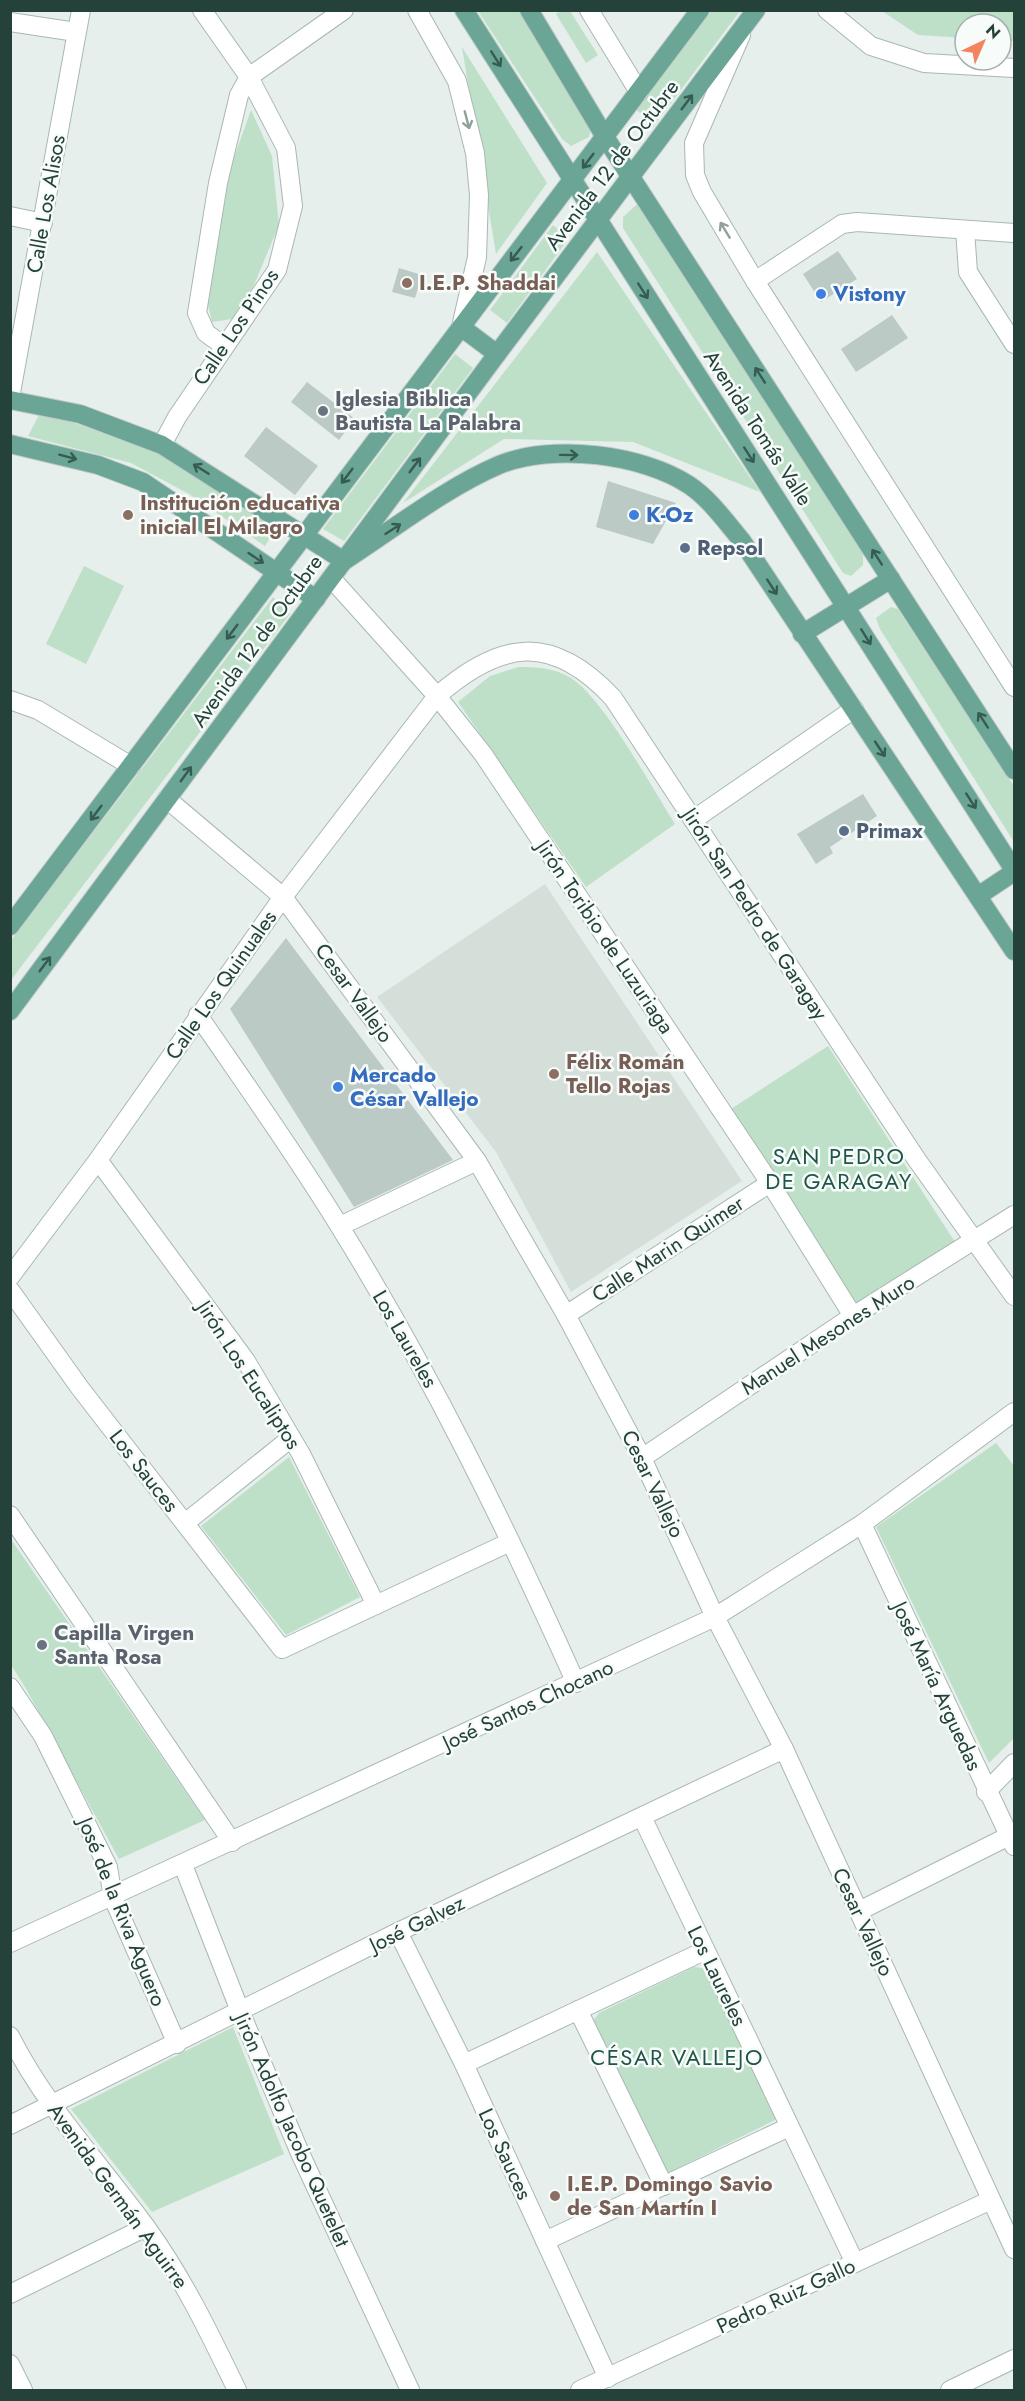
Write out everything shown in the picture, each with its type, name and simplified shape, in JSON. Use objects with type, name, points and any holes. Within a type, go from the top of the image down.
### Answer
[{"type":"main road","name":"Avenida Tomás Valle","points":[[464,10],[1014,871]]},
{"type":"main road","name":"Avenida Tomás Valle","points":[[529,10],[631,177],[1014,770]]},
{"type":"main road","name":"Avenida 12 de Octubre","points":[[10,926],[700,10]]},
{"type":"main road","name":"Avenida 12 de Octubre","points":[[10,1011],[497,354],[750,18]]},
{"type":"main road","points":[[461,327],[497,354]]},
{"type":"main road","points":[[10,399],[80,414],[162,445],[344,561],[464,484],[500,465],[539,455],[576,455],[619,459],[659,468],[691,486],[742,541],[1014,951]]},
{"type":"main road","points":[[10,444],[98,465],[143,482],[316,599]]},
{"type":"main road","points":[[802,634],[891,579]]},
{"type":"main road","points":[[978,896],[1014,871]]},
{"type":"street","name":"Calle Los Alisos","points":[[10,399],[81,10]]},
{"type":"street","name":"Calle Los Pinos","points":[[162,445],[177,417],[224,346],[247,318],[277,270],[293,206],[286,148],[249,77],[202,10]]},
{"type":"street","points":[[224,346],[206,333],[197,313],[218,183],[239,95],[249,77],[344,10]]},
{"type":"street","points":[[417,10],[457,81],[475,153],[479,195],[477,257],[461,327]]},
{"type":"street","points":[[589,10],[639,92]]},
{"type":"street","points":[[826,10],[871,45],[924,63],[1014,68]]},
{"type":"street","points":[[750,18],[694,143],[695,175],[702,192],[755,281],[1014,687]]},
{"type":"street","points":[[10,22],[76,32]]},
{"type":"street","points":[[10,216],[43,223]]},
{"type":"street","points":[[755,281],[842,224],[857,222],[1014,233]]},
{"type":"street","points":[[965,230],[968,272],[1014,344]]},
{"type":"street","name":"Jirón Toribio de Luzuriaga","points":[[331,578],[437,696],[483,754],[770,1183],[853,1316]]},
{"type":"street","name":"Jirón San Pedro de Garagay","points":[[437,696],[469,670],[491,658],[517,652],[542,652],[569,662],[593,677],[613,698],[917,1160],[1014,1296]]},
{"type":"street","name":"Calle Los Quinuales","points":[[10,1277],[98,1160],[283,897],[437,696]]},
{"type":"street","points":[[10,700],[38,710],[131,766]]},
{"type":"street","points":[[693,820],[854,709]]},
{"type":"street","name":"Cesar Vallejo","points":[[167,800],[283,897],[477,1161],[566,1315],[642,1458],[715,1617],[784,1749],[1014,2250]]},
{"type":"street","name":"Los Laureles","points":[[198,1015],[340,1226],[428,1378],[510,1542],[576,1683]]},
{"type":"street","name":"Jirón Los Eucaliptos","points":[[98,1160],[246,1361],[291,1438],[375,1605]]},
{"type":"street","points":[[340,1226],[477,1161]]},
{"type":"street","name":"Calle Marin Quimer","points":[[566,1315],[770,1183]]},
{"type":"street","name":"Manuel Mesones Muro","points":[[642,1458],[853,1316],[1014,1215]]},
{"type":"street","name":"Los Sauces","points":[[10,1290],[80,1388],[282,1649],[375,1605]]},
{"type":"street","name":"José Santos Chocano","points":[[10,1943],[112,1898],[715,1617],[862,1524],[1014,1412]]},
{"type":"street","points":[[185,1523],[291,1438]]},
{"type":"street","points":[[10,1515],[232,1842]]},
{"type":"street","name":"José María Arguedas","points":[[862,1524],[986,1792],[1012,1841]]},
{"type":"street","points":[[375,1605],[510,1542]]},
{"type":"street","name":"José de la Riva Aguero","points":[[10,1687],[43,1736],[108,1867],[112,1898],[177,2044]]},
{"type":"street","name":"José Galvez","points":[[10,2125],[53,2106],[398,1932],[784,1749]]},
{"type":"street","points":[[986,1792],[1014,1763]]},
{"type":"street","name":"Los Laureles","points":[[642,1817],[855,2264]]},
{"type":"street","points":[[859,1911],[1012,1841]]},
{"type":"street","name":"Jirón Adolfo Jacobo Quetelet","points":[[183,1865],[240,2011],[300,2153],[410,2391]]},
{"type":"street","name":"Los Sauces","points":[[398,1932],[464,2064],[608,2378]]},
{"type":"street","points":[[464,2064],[705,1951]]},
{"type":"street","points":[[578,2010],[664,2186]]},
{"type":"street","name":"Avenida Germán Aguirre","points":[[10,2036],[53,2106],[146,2227],[201,2314],[237,2391]]},
{"type":"street","points":[[545,2241],[789,2127]]},
{"type":"street","name":"Pedro Ruiz Gallo","points":[[580,2391],[991,2200]]},
{"type":"street","points":[[10,2294],[146,2227]]},
{"type":"street","points":[[954,2390],[1014,2360]]},
{"type":"street","points":[[10,2364],[23,2391]]},
{"type":"shaded area","name":"Félix Román Tello Rojas","points":[[545,884],[742,1181],[571,1292],[496,1152],[377,997]]},
{"type":"green space","points":[[478,11],[519,11],[591,127],[589,137],[571,146],[562,139]]},
{"type":"green space","points":[[560,11],[570,11],[598,55],[586,63],[556,14]]},
{"type":"green space","points":[[711,11],[740,11],[653,127],[636,109]]},
{"type":"green space","points":[[882,11],[1014,11],[1014,41],[1013,12],[953,12],[953,37],[918,35]]},
{"type":"green space","points":[[462,47],[547,183],[496,254]]},
{"type":"green space","points":[[251,110],[272,156],[279,225],[254,285],[232,319],[212,322],[207,301],[231,166]]},
{"type":"green space","points":[[636,205],[644,206],[863,551],[863,565],[851,576],[843,573],[623,228],[623,217]]},
{"type":"green space","points":[[553,225],[569,238],[507,323],[490,310]]},
{"type":"green space","points":[[597,252],[760,492],[633,442],[504,439],[403,503]]},
{"type":"green space","points":[[455,354],[473,368],[344,541],[323,529]]},
{"type":"green space","points":[[41,411],[170,457],[277,525],[265,546],[189,494],[131,463],[28,436]]},
{"type":"green space","points":[[84,566],[124,586],[86,664],[46,644]]},
{"type":"green space","points":[[273,597],[290,614],[11,980],[11,940]]},
{"type":"green space","points":[[891,607],[898,609],[1014,786],[1014,842],[880,629],[876,618]]},
{"type":"green space","points":[[518,667],[559,672],[584,689],[612,724],[675,824],[586,887],[458,702],[490,676]]},
{"type":"green space","points":[[828,1046],[955,1242],[857,1305],[731,1109]]},
{"type":"green space","points":[[996,1443],[1014,1466],[1014,1738],[989,1763],[876,1527]]},
{"type":"green space","points":[[289,1457],[360,1597],[286,1635],[201,1526]]},
{"type":"green space","points":[[10,1538],[205,1820],[119,1859],[11,1665]]},
{"type":"green space","points":[[694,1967],[709,1969],[777,2119],[668,2173],[658,2169],[593,2021],[599,2013]]},
{"type":"green space","points":[[233,2027],[284,2154],[152,2212],[71,2109]]},
{"type":"building","points":[[838,251],[857,279],[821,302],[803,274]]},
{"type":"building","name":"I.E.P. Shaddai","points":[[399,268],[422,275],[415,298],[392,292]]},
{"type":"building","points":[[892,315],[908,338],[856,372],[841,349]]},
{"type":"building","name":"Iglesia Biblica Bautista La Palabra","points":[[307,382],[355,419],[339,440],[291,402]]},
{"type":"building","points":[[266,427],[318,466],[295,495],[244,456]]},
{"type":"building","name":"K-Oz","points":[[608,481],[676,503],[653,544],[596,527]]},
{"type":"building","points":[[863,794],[877,816],[830,847],[833,853],[816,864],[797,834]]},
{"type":"building","name":"Mercado César Vallejo","points":[[286,938],[453,1160],[354,1207],[230,1009]]},
{"type":"place","name":"I.E.P. Shaddai","points":[[407,283]]},
{"type":"place","name":"Vistony","points":[[821,294]]},
{"type":"place","name":"Iglesia Biblica Bautista La Palabra","points":[[323,411]]},
{"type":"place","name":"Institución educativa inicial El Milagro","points":[[128,515]]},
{"type":"place","name":"K-Oz","points":[[634,515]]},
{"type":"place","name":"Repsol","points":[[685,548]]},
{"type":"place","name":"Primax","points":[[844,831]]},
{"type":"place","name":"Félix Román Tello Rojas","points":[[554,1074]]},
{"type":"place","name":"Mercado César Vallejo","points":[[338,1087]]},
{"type":"place","name":"Capilla Virgen Santa Rosa","points":[[42,1645]]},
{"type":"place","name":"I.E.P. Domingo Savio de San Martín I","points":[[555,2196]]},
{"type":"district","name":"SAN PEDRO DE GARAGAY","points":[[839,1168]]},
{"type":"district","name":"CÉSAR VALLEJO","points":[[677,2057]]}]
